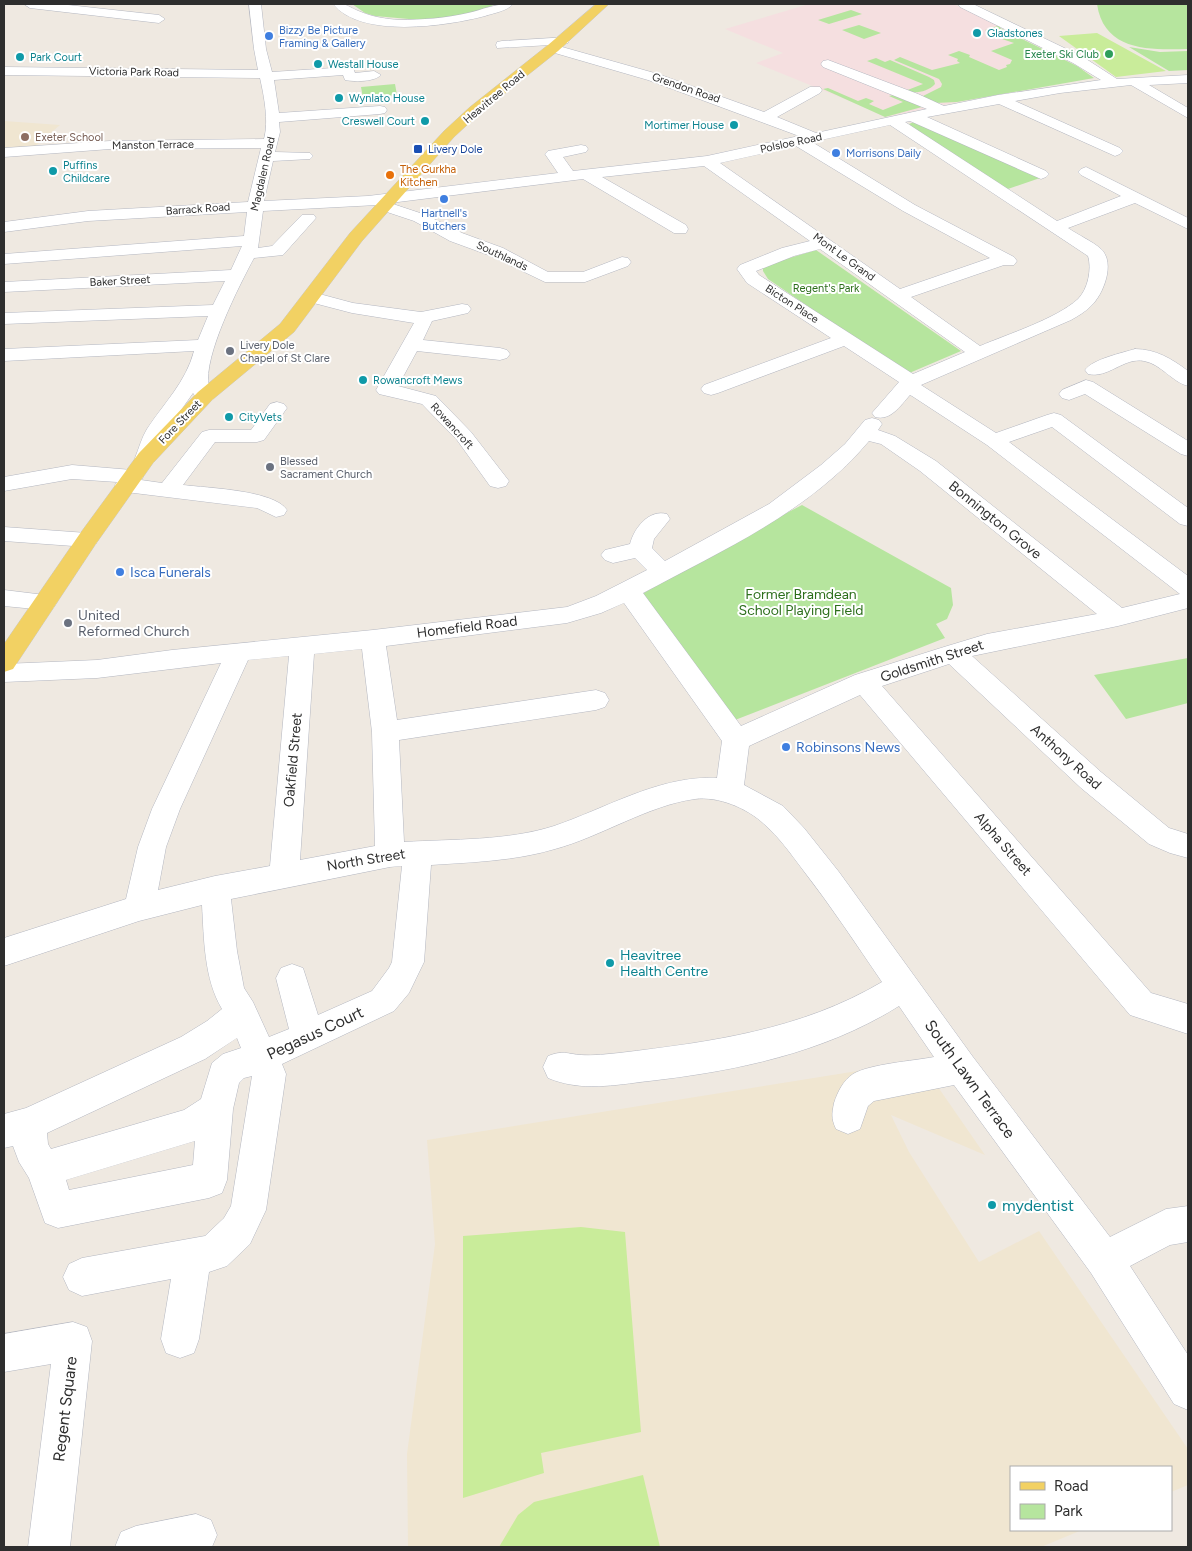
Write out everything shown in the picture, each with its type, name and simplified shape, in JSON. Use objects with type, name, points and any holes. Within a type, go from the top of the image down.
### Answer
[{"type":"main road","name":"Heavitree Road","points":[[389,202],[427,158],[474,110],[558,44],[603,4]]},
{"type":"main road","name":"Fore Street","points":[[4,663],[87,540],[146,458],[205,396],[287,328],[356,237],[389,202]]},
{"type":"street","points":[[30,4],[68,6],[159,19]]},
{"type":"street","name":"Magdalen Road","points":[[205,396],[199,386],[200,366],[205,345],[218,310],[250,247],[255,206],[274,147],[273,121],[256,26],[255,4]]},
{"type":"street","points":[[339,4],[350,11],[372,19],[417,23],[465,18],[507,4]]},
{"type":"street","points":[[975,6],[1078,60],[1114,83]]},
{"type":"street","name":"Grendon Road","points":[[502,45],[558,44],[678,84],[816,138]]},
{"type":"street","points":[[828,64],[914,96],[941,110]]},
{"type":"street","name":"Victoria Park Road","points":[[4,71],[291,75],[348,68],[350,77],[374,75]]},
{"type":"street","points":[[291,75],[294,92]]},
{"type":"street","name":"Polsloe Road","points":[[389,202],[585,174],[707,161],[941,110],[1060,89],[1133,81],[1188,78]]},
{"type":"street","points":[[1133,81],[1188,114]]},
{"type":"street","points":[[765,118],[815,90]]},
{"type":"street","points":[[998,99],[1115,152]]},
{"type":"street","points":[[273,121],[381,111]]},
{"type":"street","points":[[912,116],[1040,174]]},
{"type":"street","points":[[892,120],[1055,227],[1098,258],[1097,279],[1086,300],[1066,316],[909,384]]},
{"type":"street","points":[[273,121],[300,122]]},
{"type":"street","points":[[1090,141],[1113,133]]},
{"type":"street","points":[[799,141],[909,208],[1003,262],[897,296]]},
{"type":"street","name":"Manston Terrace","points":[[4,152],[110,145],[274,147],[305,156]]},
{"type":"street","points":[[569,177],[553,154],[581,149]]},
{"type":"street","name":"Mont Le Grand","points":[[707,161],[980,354]]},
{"type":"street","points":[[1086,172],[1188,224]]},
{"type":"street","points":[[585,174],[680,229]]},
{"type":"street","points":[[1055,227],[1128,199],[1137,198]]},
{"type":"street","name":"Barrack Road","points":[[4,227],[88,216],[255,206],[389,202]]},
{"type":"street","name":"Southlands","points":[[389,202],[456,237],[497,252],[545,277],[585,277],[622,262]]},
{"type":"street","points":[[4,259],[250,247],[277,251],[308,218]]},
{"type":"street","name":"Bicton Place","points":[[824,243],[788,252],[758,262],[746,269],[753,279],[846,339],[919,392],[994,441],[1187,599]]},
{"type":"street","name":"Baker Street","points":[[4,287],[236,275]]},
{"type":"street","points":[[312,297],[352,308],[421,318],[462,309]]},
{"type":"street","points":[[4,318],[218,310]]},
{"type":"street","name":"Rowancroft","points":[[421,318],[424,322],[386,390],[429,400],[464,436],[498,481]]},
{"type":"street","points":[[711,389],[846,339]]},
{"type":"street","points":[[4,356],[205,345]]},
{"type":"street","points":[[412,345],[500,354]]},
{"type":"street","points":[[1095,370],[1135,354],[1152,355],[1188,380]]},
{"type":"street","name":"Magdalen Road","points":[[146,458],[156,432],[190,384],[200,366]]},
{"type":"street","name":"Homefield Road","points":[[4,673],[97,669],[567,615],[591,609],[629,592],[792,498],[853,448],[909,384]]},
{"type":"street","points":[[1069,394],[1086,386],[1188,450]]},
{"type":"street","points":[[169,489],[209,436],[257,436],[277,408]]},
{"type":"street","points":[[994,441],[1054,419],[1188,519]]},
{"type":"street","name":"Bonnington Grove","points":[[873,423],[888,440],[928,466],[1118,618]]},
{"type":"street","points":[[4,484],[72,472],[169,489],[262,502],[276,510]]},
{"type":"street","points":[[640,550],[643,537],[659,519]]},
{"type":"street","points":[[4,534],[87,540]]},
{"type":"street","points":[[640,550],[663,572]]},
{"type":"street","points":[[613,555],[640,550]]},
{"type":"street","points":[[629,592],[736,740],[730,792]]},
{"type":"street","points":[[4,598],[45,602]]},
{"type":"street","name":"Goldsmith Street","points":[[736,740],[864,682],[953,652],[987,643],[1118,618],[1187,599]]},
{"type":"street","name":"Pegasus Court","points":[[82,1277],[214,1253],[237,1231],[248,1210],[269,1074],[260,1058],[383,1001],[395,989],[403,976],[412,940],[404,853],[385,732],[373,638]]},
{"type":"street","name":"Oakfield Street","points":[[284,874],[302,646]]},
{"type":"street","points":[[139,908],[152,847],[166,809],[238,652]]},
{"type":"street","name":"Anthony Road","points":[[953,652],[1091,780],[1159,836],[1180,845],[1188,846]]},
{"type":"street","name":"Alpha Street","points":[[864,682],[1141,1006],[1188,1019]]},
{"type":"street","points":[[385,732],[596,700]]},
{"type":"street","name":"North Street","points":[[4,952],[139,908],[215,889],[284,874],[404,853],[497,849],[526,845],[557,838],[652,800],[682,791],[709,788],[730,792]]},
{"type":"street","name":"South Lawn Terrace","points":[[730,792],[756,803],[773,814],[794,836],[829,880],[961,1068],[1104,1260],[1188,1390]]},
{"type":"street","points":[[215,889],[221,951],[228,992],[242,1013],[260,1058],[235,1065],[224,1074],[216,1109],[209,1180],[58,1210],[44,1169],[17,1127],[193,1048],[219,1032],[242,1013]]},
{"type":"street","points":[[292,978],[307,1037]]},
{"type":"street","points":[[560,1067],[582,1071],[686,1062],[786,1040],[805,1035],[856,1014],[903,986]]},
{"type":"street","points":[[848,1117],[853,1097],[865,1086],[961,1068]]},
{"type":"street","points":[[44,1169],[192,1125],[216,1109]]},
{"type":"street","points":[[1104,1260],[1166,1228],[1188,1224]]},
{"type":"street","points":[[180,1339],[193,1256]]},
{"type":"street","name":"Regent Square","points":[[4,1353],[73,1341],[49,1547]]},
{"type":"street","points":[[136,1547],[196,1535]]},
{"type":"shaded area","points":[[809,4],[953,4],[1001,25],[1000,28],[1077,66],[1094,78],[1012,91],[885,117],[756,63],[783,53],[725,29]]},
{"type":"shaded area","name":"Exeter School","points":[[4,121],[60,125],[32,149],[4,150]]},
{"type":"shaded area","points":[[920,1061],[985,1155],[891,1115],[909,1152],[979,1262],[1039,1231],[1188,1449],[1188,1485],[1172,1492],[1172,1466],[1010,1466],[1010,1531],[1080,1531],[1041,1547],[408,1547],[407,1454],[435,1244],[427,1140]]},
{"type":"green space","points":[[352,4],[496,4],[466,16],[420,20],[375,16],[365,13]]},
{"type":"green space","points":[[1097,4],[1188,4],[1188,49],[1145,48],[1119,40],[1101,20]]},
{"type":"green space","points":[[851,10],[862,14],[829,24],[818,20]]},
{"type":"green space","points":[[859,25],[881,33],[864,39],[842,30]]},
{"type":"green space","points":[[1001,25],[1000,28],[1077,66],[1094,78],[957,102],[935,103],[923,98],[923,96],[941,87],[942,84],[939,79],[894,60],[900,57],[932,70],[960,63],[957,61],[958,59],[948,55],[959,51],[999,70],[1007,67],[1006,65],[1010,64],[1012,60],[991,51],[1014,43],[999,38],[1002,36],[985,30]]},
{"type":"green space","name":"Exeter Ski Club","points":[[1097,33],[1166,71],[1116,77],[1059,36]]},
{"type":"green space","points":[[1129,47],[1160,52],[1188,51],[1188,70],[1169,71]]},
{"type":"green space","points":[[876,58],[885,62],[890,60],[929,77],[934,80],[935,84],[921,92],[905,91],[923,84],[867,61]]},
{"type":"green space","points":[[395,84],[397,95],[363,98],[361,87]]},
{"type":"green space","points":[[828,88],[858,101],[866,98],[874,101],[869,104],[883,110],[903,102],[889,96],[893,95],[922,107],[885,117],[823,89]]},
{"type":"green space","points":[[914,122],[1040,178],[1005,190],[909,124]]},
{"type":"green space","name":"Regent's Park","points":[[816,250],[961,351],[907,374],[768,279],[763,271],[763,266]]},
{"type":"green space","name":"Former Bramdean School Playing Field","points":[[802,505],[951,588],[953,605],[947,619],[936,624],[945,638],[735,720],[642,594],[746,534]]},
{"type":"green space","points":[[1188,658],[1188,703],[1126,719],[1094,675]]},
{"type":"green space","points":[[581,1227],[625,1232],[641,1432],[541,1453],[544,1473],[463,1498],[463,1236]]},
{"type":"green space","points":[[643,1475],[660,1547],[499,1547],[518,1515],[534,1502]]},
{"type":"place","name":"Gladstones","points":[[977,33]]},
{"type":"place","name":"Bizzy Be Picture Framing & Gallery","points":[[269,36]]},
{"type":"place","name":"Exeter Ski Club","points":[[1109,54]]},
{"type":"place","name":"Park Court","points":[[20,57]]},
{"type":"place","name":"Westall House","points":[[318,64]]},
{"type":"place","name":"Wynlato House","points":[[339,98]]},
{"type":"place","name":"Creswell Court","points":[[425,121]]},
{"type":"place","name":"Mortimer House","points":[[734,125]]},
{"type":"place","name":"Exeter School","points":[[25,137]]},
{"type":"place","name":"Livery Dole","points":[[418,149]]},
{"type":"place","name":"Morrisons Daily","points":[[836,153]]},
{"type":"place","name":"Puffins Childcare","points":[[53,171]]},
{"type":"place","name":"The Gurkha Kitchen","points":[[390,175]]},
{"type":"place","name":"Hartnell's Butchers","points":[[444,199]]},
{"type":"place","name":"Livery Dole Chapel of St Clare","points":[[230,351]]},
{"type":"place","name":"Rowancroft Mews","points":[[363,380]]},
{"type":"place","name":"CityVets","points":[[229,417]]},
{"type":"place","name":"Blessed Sacrament Church","points":[[270,467]]},
{"type":"place","name":"Isca Funerals","points":[[120,572]]},
{"type":"place","name":"United Reformed Church","points":[[68,623]]},
{"type":"place","name":"Robinsons News","points":[[786,747]]},
{"type":"place","name":"Heavitree Health Centre","points":[[610,963]]},
{"type":"place","name":"mydentist","points":[[992,1205]]}]
